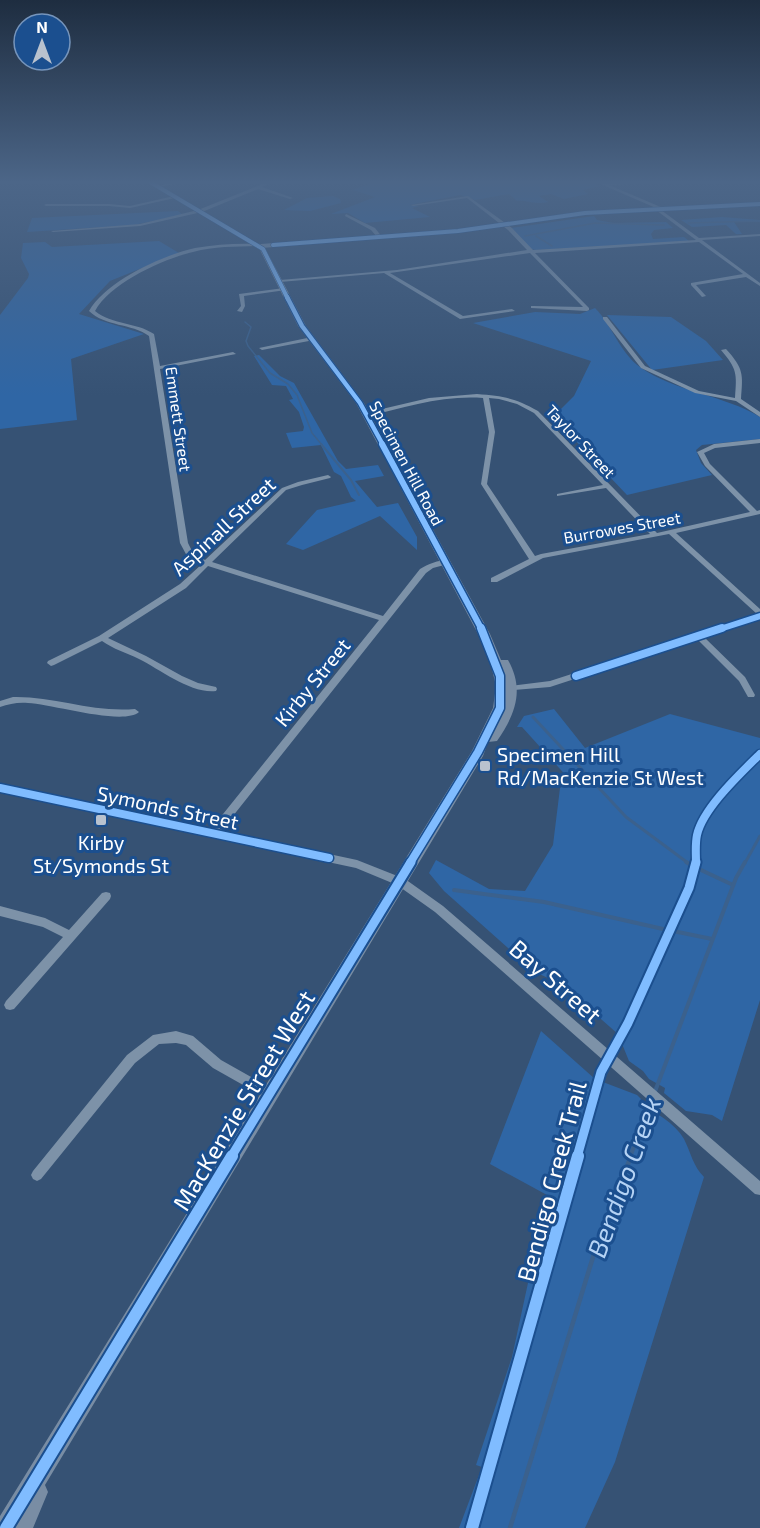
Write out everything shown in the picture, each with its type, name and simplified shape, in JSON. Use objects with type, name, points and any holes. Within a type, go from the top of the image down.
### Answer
[{"type":"main road","name":"Specimen Hill Road","points":[[265,253],[298,319],[366,415],[484,634],[508,670],[508,689]]},
{"type":"main road","name":"MacKenzie Street West","points":[[6,1528],[478,752],[488,745],[507,716],[508,689]]},
{"type":"main road","name":"MacKenzie Street West","points":[[21,1528],[56,1449]]},
{"type":"street","name":"Emmett Street","points":[[183,253],[119,283],[93,307],[92,311],[99,317],[142,328],[153,335],[184,546],[194,558],[209,564],[384,619]]},
{"type":"street","points":[[240,311],[243,308],[242,295],[282,285],[515,253]]},
{"type":"street","points":[[533,253],[586,309],[533,307]]},
{"type":"street","points":[[718,253],[760,285]]},
{"type":"street","points":[[385,272],[465,318],[512,311]]},
{"type":"street","points":[[704,296],[693,284],[747,275]]},
{"type":"street","points":[[605,318],[643,367],[696,392],[723,399],[738,400],[760,415]]},
{"type":"street","points":[[261,348],[312,339]]},
{"type":"street","points":[[724,350],[733,360],[740,375],[738,400]]},
{"type":"street","points":[[159,368],[233,354]]},
{"type":"street","points":[[486,397],[492,432],[484,484],[532,558]]},
{"type":"street","name":"Taylor Street","points":[[366,415],[421,400],[486,397],[509,400],[533,410],[655,535]]},
{"type":"street","points":[[758,513],[707,465],[700,452],[714,446],[760,441]]},
{"type":"street","name":"Aspinall Street","points":[[51,663],[102,638],[183,586],[209,564],[284,489],[328,477]]},
{"type":"street","points":[[559,495],[605,486]]},
{"type":"street","name":"Burrowes Street","points":[[494,580],[511,573],[532,558],[758,513]]},
{"type":"street","points":[[508,689],[550,684],[760,614],[671,532]]},
{"type":"street","name":"Kirby Street","points":[[213,834],[423,571],[429,566],[446,562]]},
{"type":"street","points":[[698,635],[742,679],[751,695]]},
{"type":"street","points":[[102,638],[112,645],[148,660],[168,674],[197,686],[213,688]]},
{"type":"street","points":[[0,704],[17,699],[114,715],[135,712]]},
{"type":"street","name":"Symonds Street","points":[[0,788],[357,864],[401,882]]},
{"type":"street","name":"Bay Street","points":[[401,882],[439,909],[760,1189]]},
{"type":"street","points":[[10,1005],[106,896]]},
{"type":"street","points":[[0,911],[45,923],[71,936]]},
{"type":"street","points":[[37,1175],[124,1066],[140,1050],[157,1039],[176,1037],[189,1040],[217,1064],[270,1094]]},
{"type":"shaded area","points":[[22,253],[178,253],[110,281],[79,314],[144,334],[71,359],[77,420],[0,429],[0,315],[28,278],[29,274],[21,258]]},
{"type":"shaded area","points":[[595,308],[621,347],[640,367],[668,382],[731,403],[760,417],[760,439],[702,445],[696,450],[701,463],[712,475],[627,495],[553,417],[574,396],[591,361],[473,323],[535,312],[580,314]]},
{"type":"shaded area","points":[[607,315],[671,317],[706,341],[723,360],[652,370]]},
{"type":"shaded area","points":[[259,355],[280,376],[294,383],[338,461],[346,469],[378,465],[384,476],[355,481],[377,507],[398,503],[417,537],[417,550],[380,516],[303,550],[286,544],[317,510],[356,501],[351,497],[341,476],[334,472],[321,445],[292,448],[286,433],[303,431],[304,427],[299,412],[289,400],[293,399],[286,386],[272,385],[254,356]]},
{"type":"shaded area","points":[[554,709],[585,748],[670,714],[760,738],[760,1000],[722,1121],[712,1115],[686,1111],[664,1093],[665,1088],[649,1079],[643,1071],[629,1061],[618,1034],[561,984],[535,972],[444,891],[429,873],[436,860],[489,889],[525,891],[553,845],[560,788],[570,780],[522,727],[517,727],[524,716]]},
{"type":"shaded area","points":[[541,1031],[595,1079],[637,1095],[641,1099],[639,1104],[670,1123],[684,1139],[695,1164],[704,1177],[615,1462],[585,1528],[459,1528],[482,1467],[476,1465],[512,1357],[547,1195],[490,1164]]},
{"type":"waterway","points":[[245,322],[251,327],[246,341],[248,346],[270,373],[288,384],[297,395],[312,433],[322,445]]},
{"type":"waterway","points":[[321,444],[351,480],[359,495]]},
{"type":"waterway","points":[[533,717],[626,817],[688,863]]},
{"type":"waterway","name":"Bendigo Creek","points":[[745,863],[760,836]]},
{"type":"waterway","points":[[686,862],[691,865]]},
{"type":"waterway","name":"Bendigo Creek","points":[[654,1094],[736,878],[745,862]]},
{"type":"waterway","points":[[701,870],[733,885]]},
{"type":"waterway","points":[[454,890],[544,902],[663,929]]},
{"type":"waterway","points":[[673,931],[712,939]]},
{"type":"waterway","name":"Bendigo Creek","points":[[630,1157],[652,1100]]},
{"type":"waterway","name":"Bendigo Creek","points":[[510,1528],[597,1244],[631,1156]]},
{"type":"cycle path","points":[[6,1528],[478,752],[500,708],[502,697],[500,676],[484,634],[360,403],[302,326],[265,253]]},
{"type":"cycle path","points":[[576,676],[760,616]]},
{"type":"cycle path","name":"Bendigo Creek Trail","points":[[472,1528],[565,1208],[589,1110],[601,1072],[628,1023],[689,888],[696,864],[697,836],[701,824],[734,780],[760,754]]},
{"type":"cycle path","points":[[0,788],[329,858]]},
{"type":"place","name":"Specimen Hill Rd/MacKenzie St West","points":[[485,766]]},
{"type":"place","name":"Kirby St/Symonds St","points":[[101,820]]}]
